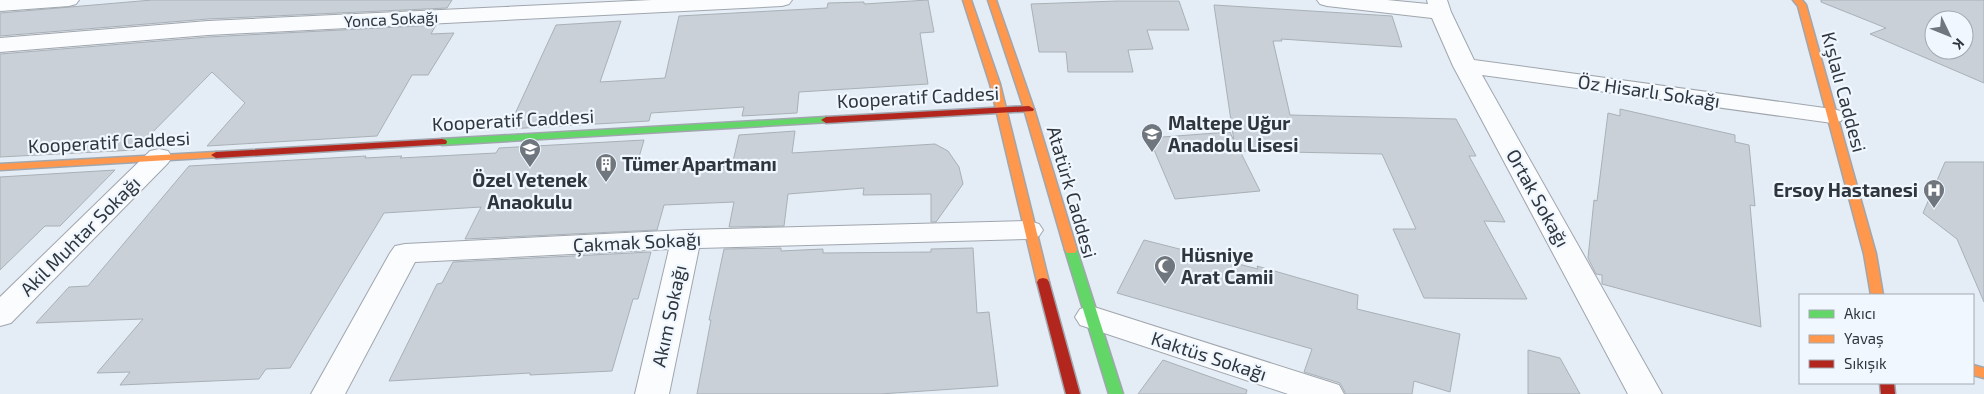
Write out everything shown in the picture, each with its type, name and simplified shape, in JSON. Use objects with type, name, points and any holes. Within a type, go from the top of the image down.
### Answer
[{"type":"street","points":[[0,5],[69,0]]},
{"type":"street","name":"Yonca Sokağı","points":[[0,45],[208,28],[782,0]]},
{"type":"street","points":[[967,0],[1003,110],[1029,230],[1073,394]]},
{"type":"street","name":"Atatürk Caddesi","points":[[992,0],[1029,109],[1091,318],[1116,394]]},
{"type":"street","points":[[1327,0],[1439,6]]},
{"type":"street","name":"Kışlalı Caddesi","points":[[1803,2],[1870,254],[1877,294]]},
{"type":"street","name":"Ortak Sokağı","points":[[1439,6],[1465,66],[1645,394]]},
{"type":"street","name":"Öz Hisarlı Sokağı","points":[[1465,66],[1832,116]]},
{"type":"street","name":"Kooperatif Caddesi","points":[[0,167],[160,156],[1029,109]]},
{"type":"street","name":"Akil Muhtar Sokağı","points":[[0,315],[160,156]]},
{"type":"street","name":"Çakmak Sokağı","points":[[328,394],[405,253],[686,239],[1029,230]]},
{"type":"street","name":"Akım Sokağı","points":[[652,394],[686,239]]},
{"type":"street","name":"Kışlalı Caddesi","points":[[1870,254],[1886,279]]},
{"type":"street","name":"Kaktüs Sokağı","points":[[1091,318],[1328,394]]},
{"type":"building","points":[[152,0],[452,0],[447,8],[208,19],[0,36],[0,13]]},
{"type":"building","points":[[928,0],[934,32],[920,33],[928,84],[799,92],[797,113],[742,116],[744,107],[651,113],[649,121],[508,129],[556,25],[621,21],[600,82],[665,78],[679,16],[827,8],[828,3],[864,2],[864,4]]},
{"type":"building","points":[[1821,0],[1984,0],[1984,83],[1930,60],[1974,60],[1974,10],[1924,10],[1924,57],[1870,34],[1886,28],[1821,2]]},
{"type":"building","points":[[1179,1],[1189,30],[1147,30],[1153,49],[1128,50],[1133,72],[1068,72],[1066,52],[1039,52],[1031,4]]},
{"type":"building","points":[[1214,5],[1392,16],[1402,47],[1281,39],[1282,41],[1273,41],[1290,115],[1456,119],[1476,156],[1469,156],[1505,222],[1484,221],[1527,299],[1424,298],[1393,229],[1416,229],[1382,154],[1240,151],[1260,191],[1175,199],[1149,138],[1230,132],[1234,141]]},
{"type":"building","points":[[436,25],[431,34],[454,33],[428,75],[412,75],[377,136],[207,146],[245,103],[212,72],[135,150],[0,157],[0,54],[208,37]]},
{"type":"building","points":[[1620,109],[1735,135],[1735,142],[1749,145],[1755,206],[1750,205],[1761,327],[1602,284],[1602,275],[1596,274],[1588,258],[1594,200],[1597,201],[1608,113],[1620,116]]},
{"type":"building","points":[[795,131],[792,153],[935,144],[948,151],[959,167],[963,184],[936,222],[931,222],[931,194],[863,195],[864,188],[788,194],[784,226],[729,227],[734,202],[664,205],[657,230],[465,239],[481,207],[384,213],[290,368],[266,369],[259,379],[120,385],[130,372],[97,373],[143,319],[36,323],[69,287],[88,286],[189,166],[366,156],[365,158],[402,156],[400,158],[496,153],[499,148],[644,140],[635,171],[732,166],[739,135]]},
{"type":"building","points":[[1945,162],[1984,162],[1984,302],[1957,239],[1923,213]]},
{"type":"building","points":[[115,170],[60,226],[45,226],[0,270],[0,177]]},
{"type":"building","points":[[1144,240],[1258,269],[1257,266],[1358,295],[1357,309],[1460,334],[1450,392],[1414,381],[1412,394],[1346,394],[1340,383],[1304,372],[1312,349],[1117,293]]},
{"type":"building","points":[[781,248],[781,251],[823,249],[823,253],[931,252],[931,249],[973,248],[977,313],[989,312],[998,386],[880,394],[697,394],[711,320],[709,320],[724,249]]},
{"type":"building","points":[[651,252],[638,299],[633,299],[612,371],[530,375],[530,373],[389,381],[437,284],[442,283],[453,262]]},
{"type":"building","points":[[1528,350],[1560,358],[1580,394],[1528,394]]},
{"type":"building","points":[[1163,360],[1247,390],[1246,394],[1138,394]]},
{"type":"traffic: fast","points":[[442,142],[826,120]]},
{"type":"traffic: fast","points":[[1071,250],[1116,394]]},
{"type":"traffic: slow","points":[[967,0],[995,84],[1043,282]]},
{"type":"traffic: slow","points":[[992,0],[1029,109],[1071,250]]},
{"type":"traffic: slow","points":[[1797,0],[1802,5],[1870,254],[1877,294]]},
{"type":"traffic: slow","points":[[0,167],[216,155]]},
{"type":"traffic: slow","points":[[1974,370],[1984,373]]},
{"type":"traffic: jam","points":[[826,120],[1029,109]]},
{"type":"traffic: jam","points":[[216,155],[442,142]]},
{"type":"traffic: jam","points":[[1043,282],[1073,394]]},
{"type":"traffic: jam","points":[[1887,384],[1888,394]]},
{"type":"place","name":"Maltepe Uğur Anadolu Lisesi","points":[[1152,153]]},
{"type":"place","name":"Özel Yetenek Anaokulu","points":[[530,168]]},
{"type":"place","name":"Tümer Apartmanı","points":[[606,183]]},
{"type":"place","name":"Ersoy Hastanesi","points":[[1934,209]]},
{"type":"place","name":"Hüsniye Arat Camii","points":[[1165,285]]}]
